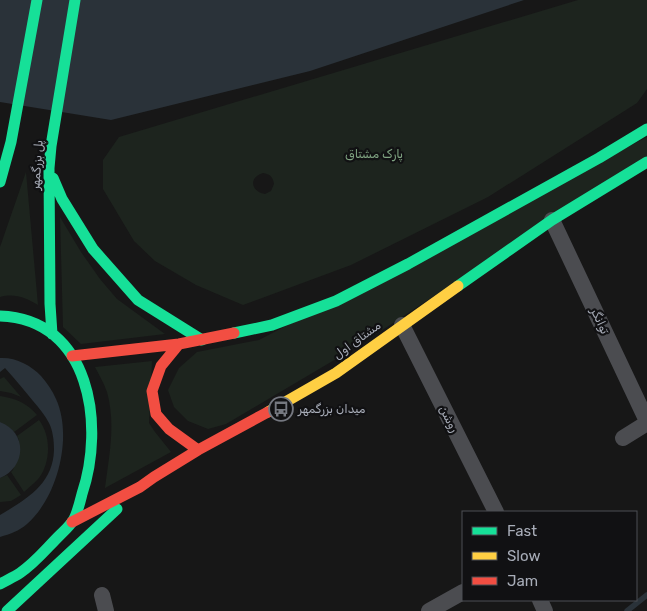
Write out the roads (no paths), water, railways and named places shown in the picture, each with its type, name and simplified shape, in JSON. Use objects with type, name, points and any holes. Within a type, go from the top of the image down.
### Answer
[{"type":"main road","points":[[0,182],[12,142],[37,0]]},
{"type":"main road","name":"پل بزرگمهر","points":[[52,334],[49,168],[75,0]]},
{"type":"main road","points":[[72,356],[202,340],[272,325],[336,301],[415,260],[599,158],[647,129]]},
{"type":"main road","points":[[49,168],[62,200],[93,249],[122,283],[138,300],[202,340]]},
{"type":"main road","name":"مشتاق اول","points":[[72,522],[140,487],[198,450],[336,373],[552,220],[645,168]]},
{"type":"main road","points":[[0,316],[29,320],[52,334],[72,356],[85,385],[93,417],[92,453],[87,479],[72,522],[20,574],[0,584]]},
{"type":"main road","points":[[180,344],[161,366],[152,392],[156,414],[169,429],[198,450]]},
{"type":"main road","points":[[6,611],[140,487]]},
{"type":"main road","points":[[6,611],[37,559]]},
{"type":"street","name":"توانگر","points":[[552,220],[647,422],[623,438]]},
{"type":"street","name":"روشن","points":[[402,325],[495,511]]},
{"type":"street","points":[[429,611],[462,593]]},
{"type":"waterway","points":[[627,611],[647,595]]},
{"type":"place","name":"میدان بزرگمهر","points":[[281,409]]},
{"type":"park label","name":"پارک مشتاق","points":[[374,154]]}]
